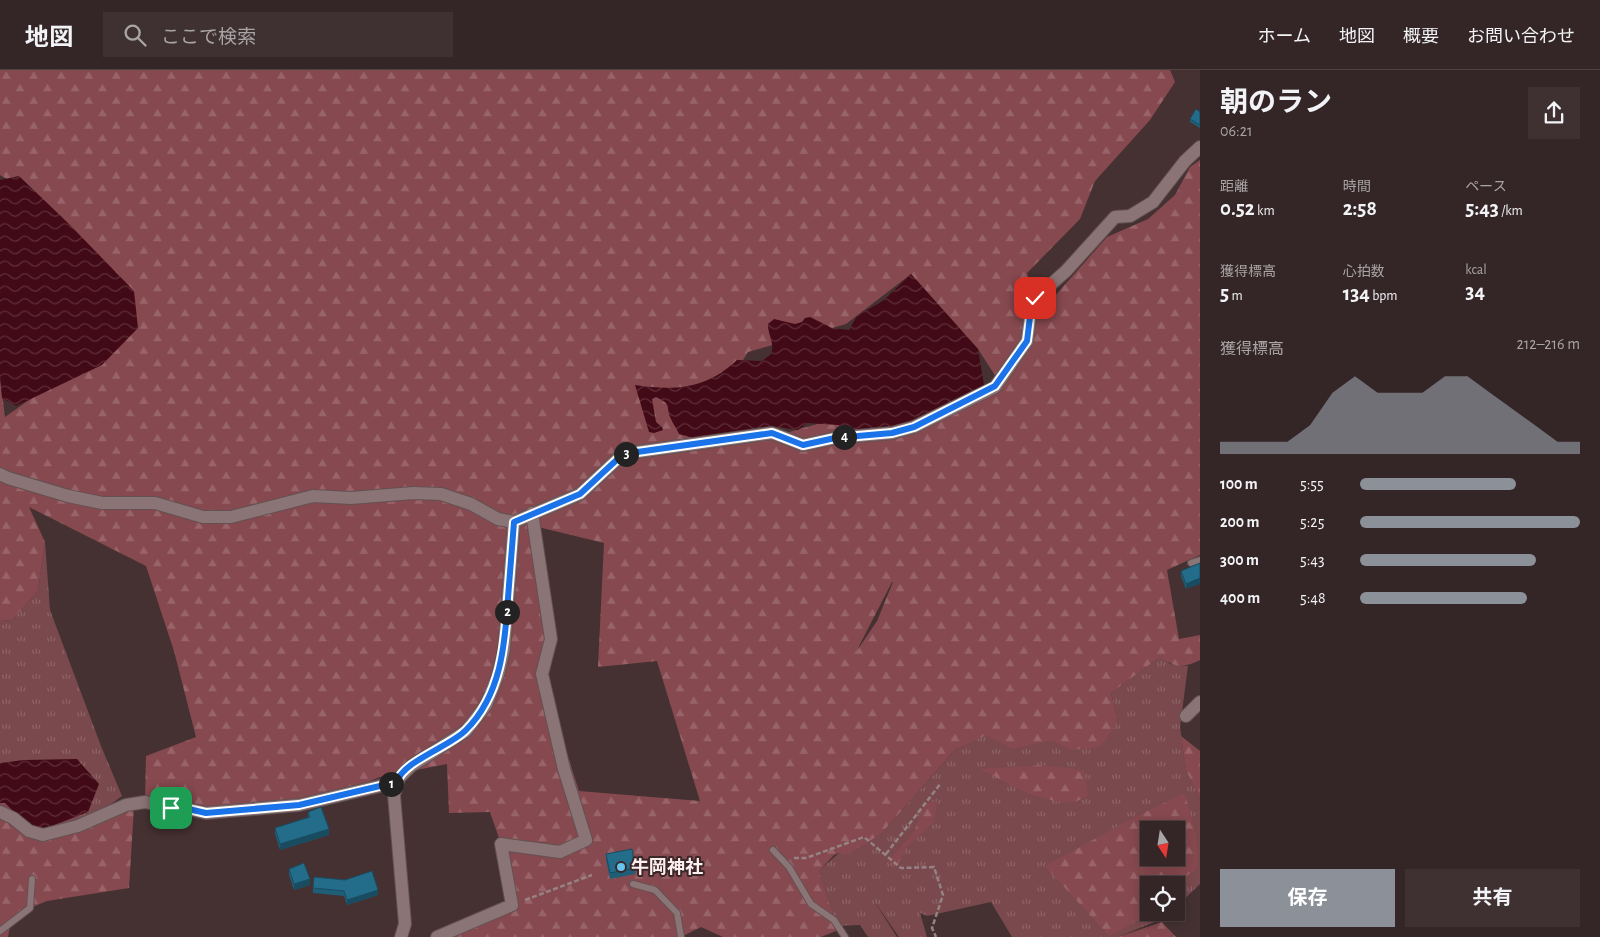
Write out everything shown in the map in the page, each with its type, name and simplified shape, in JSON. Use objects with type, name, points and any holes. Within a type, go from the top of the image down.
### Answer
[{"type":"street","points":[[0,474],[68,496],[102,503],[155,503],[203,517],[231,517],[313,496],[351,498],[413,493],[441,494],[471,504],[498,519],[514,522],[580,494],[623,454],[772,433],[803,445],[835,438],[892,433],[914,427],[995,386],[1027,341],[1032,301],[1066,271],[1115,217],[1130,216],[1153,202],[1185,162],[1200,147]]},
{"type":"street","points":[[438,937],[512,905],[501,844],[560,852],[586,840],[564,769],[542,674],[551,639],[532,513]]},
{"type":"street","points":[[401,937],[405,924],[394,795],[398,778],[411,766],[466,731],[486,705],[498,675],[504,649],[514,522]]},
{"type":"street","points":[[1186,716],[1200,702]]},
{"type":"street","points":[[0,812],[13,818],[28,831],[43,835],[78,826],[126,805],[145,802],[206,813],[299,805],[397,782]]},
{"type":"lane","points":[[1191,563],[1200,560]]},
{"type":"lane","points":[[773,850],[789,866],[811,904],[834,920],[845,937]]},
{"type":"lane","points":[[0,931],[30,908],[32,879]]},
{"type":"lane","points":[[633,884],[655,890],[677,913],[681,937]]},
{"type":"path","points":[[886,854],[941,783]]},
{"type":"path","points":[[781,859],[806,858],[864,837],[901,868],[934,867],[944,896],[932,928],[936,937]]},
{"type":"path","points":[[512,905],[592,874]]},
{"type":"green space","points":[[0,70],[1170,70],[1175,82],[1150,120],[1095,181],[1080,219],[1027,273],[1035,298],[1015,354],[996,377],[978,349],[911,274],[846,324],[748,352],[735,373],[714,382],[782,434],[828,421],[1000,387],[1024,345],[1035,330],[1035,307],[1046,306],[1107,237],[1148,219],[1175,195],[1190,167],[1200,160],[1200,555],[1167,570],[1179,639],[1200,635],[1200,660],[1180,666],[1160,657],[1111,693],[1118,722],[1100,747],[1070,750],[1052,740],[1013,749],[986,735],[955,750],[881,834],[848,854],[839,853],[834,855],[818,872],[838,930],[821,937],[723,937],[701,927],[681,937],[437,937],[512,904],[501,844],[490,812],[449,813],[447,764],[380,777],[341,793],[206,813],[145,802],[146,756],[196,737],[174,651],[146,566],[29,507],[45,542],[38,591],[12,620],[0,621],[0,377],[5,417],[53,383],[7,179],[0,175]],"holes":[[[534,526],[604,543],[598,667],[657,661],[700,801],[579,791],[544,682],[551,639]],[[892,582],[877,621],[856,652]]]},
{"type":"green space","points":[[45,542],[50,610],[101,746],[122,796],[86,822],[43,835],[0,810],[0,621],[12,620],[38,591]]},
{"type":"green space","points":[[1161,656],[1170,664],[1188,666],[1180,727],[1186,769],[1200,799],[1200,884],[1185,898],[1185,876],[1140,876],[1140,921],[1157,921],[1118,937],[1012,937],[991,902],[927,916],[920,913],[927,937],[899,937],[872,898],[897,937],[868,937],[860,925],[836,926],[817,872],[839,853],[881,834],[955,750],[986,734],[1004,744],[1118,722],[1111,693]]},
{"type":"green space","points":[[1181,736],[1200,751],[1200,799],[1186,770]]},
{"type":"green space","points":[[1043,765],[1084,770],[1088,796],[1075,802],[1063,803],[1029,794],[980,769]]},
{"type":"green space","points":[[1184,793],[1195,830],[1198,849],[1197,868],[1185,877],[1140,876],[1140,919],[1109,936],[1045,866]]},
{"type":"green space","points":[[937,801],[934,822],[907,847],[897,866],[888,861],[914,832],[925,803]]},
{"type":"green space","points":[[134,807],[129,888],[47,901],[30,908],[10,926],[8,937],[0,937],[0,818],[10,824],[23,827],[38,838]]},
{"type":"green space","points":[[1162,922],[1176,937],[1118,937]]},
{"type":"water","points":[[19,176],[134,291],[138,328],[102,365],[16,406],[2,398],[0,376],[0,180]]},
{"type":"water","points":[[911,274],[978,349],[985,391],[906,429],[862,432],[838,425],[807,423],[798,430],[779,427],[756,431],[737,440],[689,437],[679,434],[669,415],[667,404],[656,397],[652,399],[656,422],[663,430],[654,433],[649,432],[635,385],[664,388],[690,386],[714,377],[737,360],[762,361],[771,354],[772,342],[768,324],[774,319],[795,324],[810,317],[832,328],[849,330],[857,316],[884,300]]},
{"type":"water","points":[[77,759],[99,784],[88,812],[44,829],[30,828],[5,803],[0,803],[0,763],[24,760]]},
{"type":"building","points":[[1196,109],[1200,112],[1200,125],[1190,119]]},
{"type":"building","points":[[1200,563],[1200,578],[1186,584],[1181,571]]},
{"type":"building","points":[[321,807],[329,829],[280,844],[275,828],[310,817],[308,812]]},
{"type":"building","name":"牛岡神社","points":[[632,849],[635,868],[610,873],[606,854]]},
{"type":"building","points":[[304,863],[310,879],[294,884],[289,869]]},
{"type":"building","points":[[372,871],[378,890],[347,900],[344,891],[313,888],[314,877],[345,880]]},
{"type":"place","name":"牛岡神社","points":[[621,867]]},
{"type":"route","points":[[171,808],[184,808],[206,813],[299,805],[397,782],[398,778],[411,766],[466,731],[486,705],[498,675],[504,649],[514,522],[580,494],[623,454],[772,433],[803,445],[835,438],[892,433],[914,427],[995,386],[1027,341],[1032,301],[1035,298]]}]
